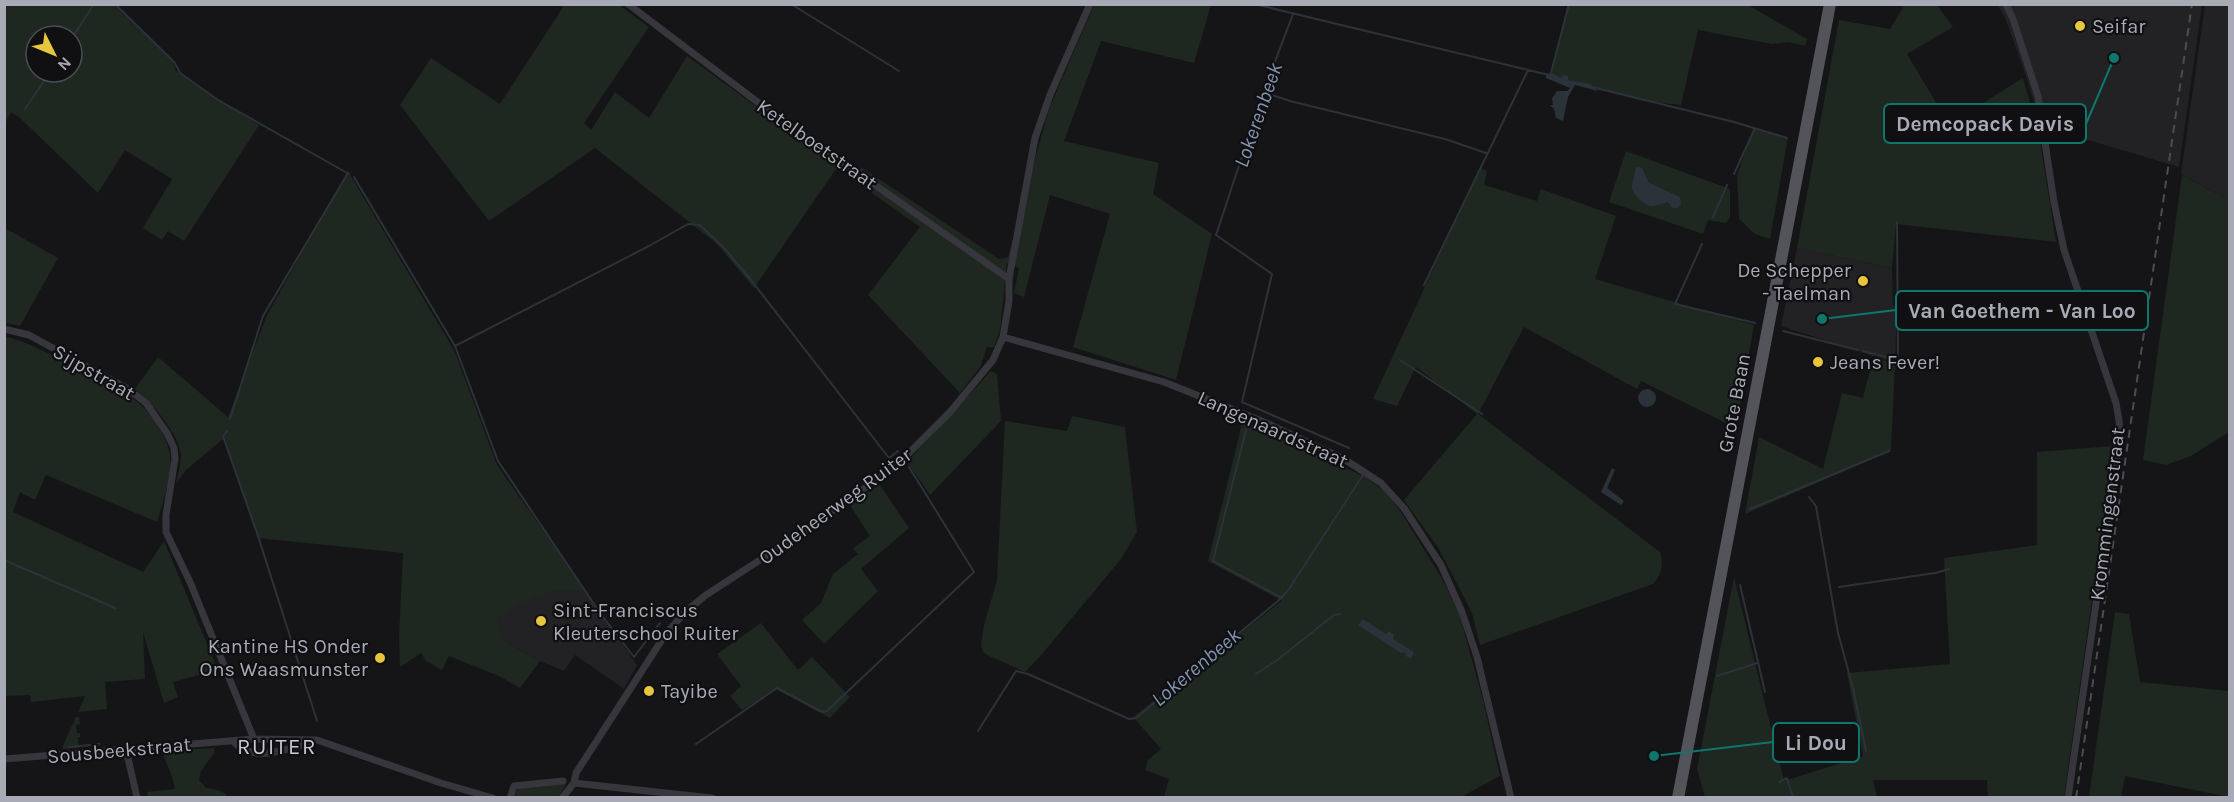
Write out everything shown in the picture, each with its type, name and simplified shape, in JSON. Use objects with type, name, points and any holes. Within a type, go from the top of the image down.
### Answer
[{"type":"main road","name":"Grote Baan","points":[[1678,798],[1829,10]]},
{"type":"street","name":"Ketelboetstraat","points":[[628,4],[764,107],[1009,279]]},
{"type":"street","name":"Oudeheerweg Ruiter","points":[[562,798],[574,783],[576,773],[659,644],[685,612],[706,595],[803,532],[896,466],[936,427],[993,360],[1003,337],[1009,302],[1009,279],[1035,138],[1050,95],[1090,4]]},
{"type":"street","name":"Krommingenstraat","points":[[2006,4],[2017,30],[2038,96],[2058,227],[2116,403],[2119,420],[2120,436],[2068,798]]},
{"type":"street","name":"Sijpstraat","points":[[4,329],[29,335],[128,388],[146,403],[167,433],[176,459],[166,515],[166,532],[190,582],[254,739]]},
{"type":"street","name":"Langenaardstraat","points":[[1003,337],[1164,382],[1263,422],[1344,459],[1381,483],[1404,508],[1441,565],[1462,612],[1477,657],[1511,798]]},
{"type":"street","name":"Sousbeekstraat","points":[[4,759],[254,739],[317,740],[441,783],[493,798]]},
{"type":"street","name":"Sousbeekstraat","points":[[233,741],[238,747],[258,752],[276,753],[317,740]]},
{"type":"street","points":[[126,749],[137,798]]},
{"type":"street","points":[[510,798],[514,786],[563,781]]},
{"type":"street","points":[[574,783],[712,798]]},
{"type":"shaded area","points":[[565,4],[619,5],[649,27],[584,123],[591,130],[615,92],[649,118],[687,56],[838,166],[754,288],[716,243],[595,148],[489,221],[400,105],[431,58],[500,104]]},
{"type":"shaded area","points":[[1905,4],[1937,5],[1953,27],[1907,54],[1949,124],[2023,78],[2039,134],[2056,242],[1896,224],[1892,268],[1797,248],[1839,20],[1890,29]]},
{"type":"shaded area","points":[[5,5],[114,5],[174,63],[176,71],[259,125],[184,241],[168,231],[162,240],[143,228],[172,179],[125,150],[98,193],[20,118],[11,112],[5,124]]},
{"type":"shaded area","points":[[1094,5],[1211,5],[1194,63],[1101,41],[1064,141],[1159,163],[1153,194],[1212,234],[1176,380],[1073,347],[1110,214],[1050,195],[1024,297],[1014,293],[1019,268],[1007,263],[1000,330],[994,347],[987,347],[980,367],[960,393],[868,295],[920,227],[855,181],[861,167],[999,259],[1008,257],[1049,109]]},
{"type":"shaded area","points":[[1568,5],[1748,5],[1807,39],[1805,46],[1788,42],[1772,44],[1698,30],[1681,105],[1643,101],[1549,77]]},
{"type":"shaded area","points":[[1998,5],[2202,5],[2179,167],[2041,126],[2027,79],[2006,20]]},
{"type":"shaded area","points":[[2205,5],[2229,5],[2229,200],[2181,174]]},
{"type":"shaded area","points":[[1552,73],[1561,78],[1563,75],[1568,76],[1568,80],[1590,84],[1598,91],[1575,85],[1568,97],[1563,121],[1556,118],[1554,109],[1550,105],[1553,105],[1552,98],[1557,91],[1567,91],[1570,88],[1546,78],[1546,74]]},
{"type":"shaded area","points":[[1754,128],[1788,137],[1770,239],[1755,234],[1739,219],[1737,175]]},
{"type":"shaded area","points":[[1626,151],[1730,189],[1730,218],[1726,223],[1708,220],[1703,234],[1609,202]]},
{"type":"shaded area","points":[[1636,167],[1642,168],[1649,183],[1680,197],[1681,204],[1677,208],[1672,208],[1668,202],[1651,206],[1640,200],[1634,194],[1632,187]]},
{"type":"shaded area","points":[[1480,168],[1487,171],[1484,185],[1537,201],[1541,189],[1616,216],[1595,279],[1754,325],[1736,428],[1641,381],[1637,389],[1524,327],[1478,414],[1660,552],[1661,569],[1653,584],[1480,645],[1472,613],[1439,549],[1404,500],[1477,414],[1416,367],[1397,406],[1373,399]]},
{"type":"shaded area","points":[[348,171],[455,352],[497,465],[585,590],[550,592],[518,605],[500,618],[497,627],[502,640],[540,661],[520,688],[499,676],[449,656],[442,670],[426,661],[421,653],[400,667],[403,553],[258,538],[223,439],[185,471],[176,484],[181,455],[179,446],[170,428],[135,389],[158,357],[228,417],[267,315]]},
{"type":"shaded area","points":[[2182,175],[2229,200],[2229,432],[2191,456],[2166,465],[2143,460]]},
{"type":"shaded area","points":[[5,228],[58,258],[20,326],[5,323]]},
{"type":"shaded area","points":[[1797,248],[1892,268],[1893,306],[1897,306],[1895,363],[1781,326]]},
{"type":"shaded area","points":[[4,336],[41,350],[120,389],[147,411],[165,439],[169,450],[170,467],[157,522],[46,475],[35,500],[20,492],[13,512],[143,572],[164,541],[218,670],[173,682],[178,697],[164,703],[143,632],[145,679],[105,682],[107,709],[78,712],[85,696],[31,702],[30,695],[5,696]]},
{"type":"shaded area","points":[[1873,358],[1895,363],[1891,451],[1745,514],[1759,437],[1823,469],[1842,393],[1863,398]]},
{"type":"shaded area","points":[[991,371],[997,374],[1001,421],[930,495],[907,462]]},
{"type":"shaded area","points":[[1647,389],[1653,392],[1656,398],[1653,404],[1647,407],[1641,404],[1638,398],[1641,392]]},
{"type":"shaded area","points":[[1072,416],[1125,427],[1137,532],[1121,559],[1025,672],[987,655],[981,646],[984,625],[997,580],[1005,421],[1067,431]]},
{"type":"shaded area","points":[[1243,420],[1365,477],[1385,492],[1399,509],[1441,577],[1459,613],[1483,700],[1500,776],[1461,797],[1164,797],[1169,779],[1145,770],[1148,760],[1161,749],[1133,717],[1282,601],[1208,561]]},
{"type":"shaded area","points":[[2114,446],[2064,797],[1988,797],[1987,780],[1873,780],[1877,797],[1705,797],[1697,769],[1734,577],[1784,781],[1863,756],[1847,673],[1950,664],[1944,558],[2037,545],[2037,452]]},
{"type":"shaded area","points":[[1612,468],[1615,470],[1607,488],[1624,501],[1621,505],[1601,492]]},
{"type":"shaded area","points":[[879,484],[909,528],[861,569],[878,591],[824,644],[802,620],[821,603],[833,574],[858,554],[853,548],[870,536],[850,505]]},
{"type":"shaded area","name":"Sint-Franciscus Kleuterschool Ruiter","points":[[565,561],[637,665],[624,689],[575,655],[564,671],[540,661],[475,625]]},
{"type":"shaded area","points":[[2115,612],[2129,614],[2140,682],[2229,691],[2229,797],[2125,776],[2121,797],[2089,797]]},
{"type":"shaded area","points":[[1363,619],[1386,634],[1389,631],[1394,635],[1393,639],[1414,652],[1411,659],[1406,656],[1405,652],[1401,653],[1358,625]]},
{"type":"shaded area","points":[[761,623],[798,670],[812,657],[850,697],[830,718],[776,689],[742,710],[730,696],[741,686],[717,654]]},
{"type":"shaded area","points":[[76,717],[79,717],[80,724],[76,725],[77,733],[80,733],[79,748],[63,749],[63,745]]},
{"type":"shaded area","points":[[214,748],[215,752],[201,771],[199,780],[206,788],[221,791],[228,797],[148,797],[147,792],[175,789],[162,751]]},
{"type":"shaded area","points":[[566,784],[558,797],[514,798],[519,789]]},
{"type":"waterway","points":[[81,24],[94,4]]},
{"type":"waterway","points":[[115,4],[175,63],[180,73],[218,100],[349,174]]},
{"type":"waterway","points":[[791,4],[899,71]]},
{"type":"waterway","name":"Lokerenbeek","points":[[1254,4],[1549,75]]},
{"type":"waterway","name":"Lokerenbeek","points":[[1551,73],[1569,4]]},
{"type":"waterway","name":"Lokerenbeek","points":[[1293,14],[1262,96],[1216,235],[1272,274],[1242,402],[1349,448]]},
{"type":"waterway","points":[[1424,285],[1528,70]]},
{"type":"waterway","points":[[25,109],[42,84]]},
{"type":"waterway","points":[[1592,87],[1734,122],[1787,138]]},
{"type":"waterway","points":[[1266,93],[1445,139],[1486,153]]},
{"type":"waterway","points":[[1734,174],[1755,128]]},
{"type":"waterway","points":[[230,419],[263,316],[348,173]]},
{"type":"waterway","points":[[354,177],[455,346],[688,224],[700,225],[725,249],[751,280],[889,458],[898,451]]},
{"type":"waterway","points":[[1713,217],[1727,185]]},
{"type":"waterway","points":[[1878,355],[1898,359],[1897,222]]},
{"type":"waterway","points":[[1702,244],[1675,304],[1755,323]]},
{"type":"waterway","points":[[1783,331],[1858,350]]},
{"type":"waterway","points":[[455,346],[498,461],[600,613],[634,657],[660,623]]},
{"type":"waterway","points":[[1863,351],[1875,354]]},
{"type":"waterway","points":[[1400,360],[1482,414]]},
{"type":"waterway","points":[[1246,430],[1213,561],[1282,598]]},
{"type":"waterway","points":[[227,431],[223,436],[258,536],[317,721]]},
{"type":"waterway","points":[[1750,509],[1889,451]]},
{"type":"waterway","points":[[696,744],[777,688],[822,712],[827,711],[974,572],[909,467]]},
{"type":"waterway","name":"Lokerenbeek","points":[[978,731],[1016,671],[1028,674],[1129,719],[1136,718],[1278,601],[1289,589],[1363,475]]},
{"type":"waterway","points":[[1809,497],[1816,506],[1838,633],[1853,688],[1866,751]]},
{"type":"waterway","points":[[4,560],[115,608]]},
{"type":"waterway","points":[[1839,587],[1949,569]]},
{"type":"waterway","points":[[1740,585],[1765,692]]},
{"type":"waterway","points":[[1256,674],[1334,615],[1340,614]]},
{"type":"waterway","points":[[1717,676],[1757,663]]},
{"type":"waterway","points":[[69,747],[90,745]]},
{"type":"waterway","points":[[1779,782],[1787,778],[1793,798]]},
{"type":"railway","points":[[2076,798],[2192,4]]},
{"type":"place","name":"Seifar","points":[[2080,26]]},
{"type":"place","name":"Demcopack Davis","points":[[2114,58]]},
{"type":"place","name":"De Schepper - Taelman","points":[[1863,281]]},
{"type":"place","name":"Van Goethem - Van Loo","points":[[1822,319]]},
{"type":"place","name":"Jeans Fever!","points":[[1818,362]]},
{"type":"place","name":"Sint-Franciscus Kleuterschool Ruiter","points":[[541,621]]},
{"type":"place","name":"Kantine HS Onder Ons Waasmunster","points":[[380,658]]},
{"type":"place","name":"Tayibe","points":[[649,691]]},
{"type":"place","name":"Li Dou","points":[[1654,756]]},
{"type":"district","name":"RUITER","points":[[277,746]]}]
